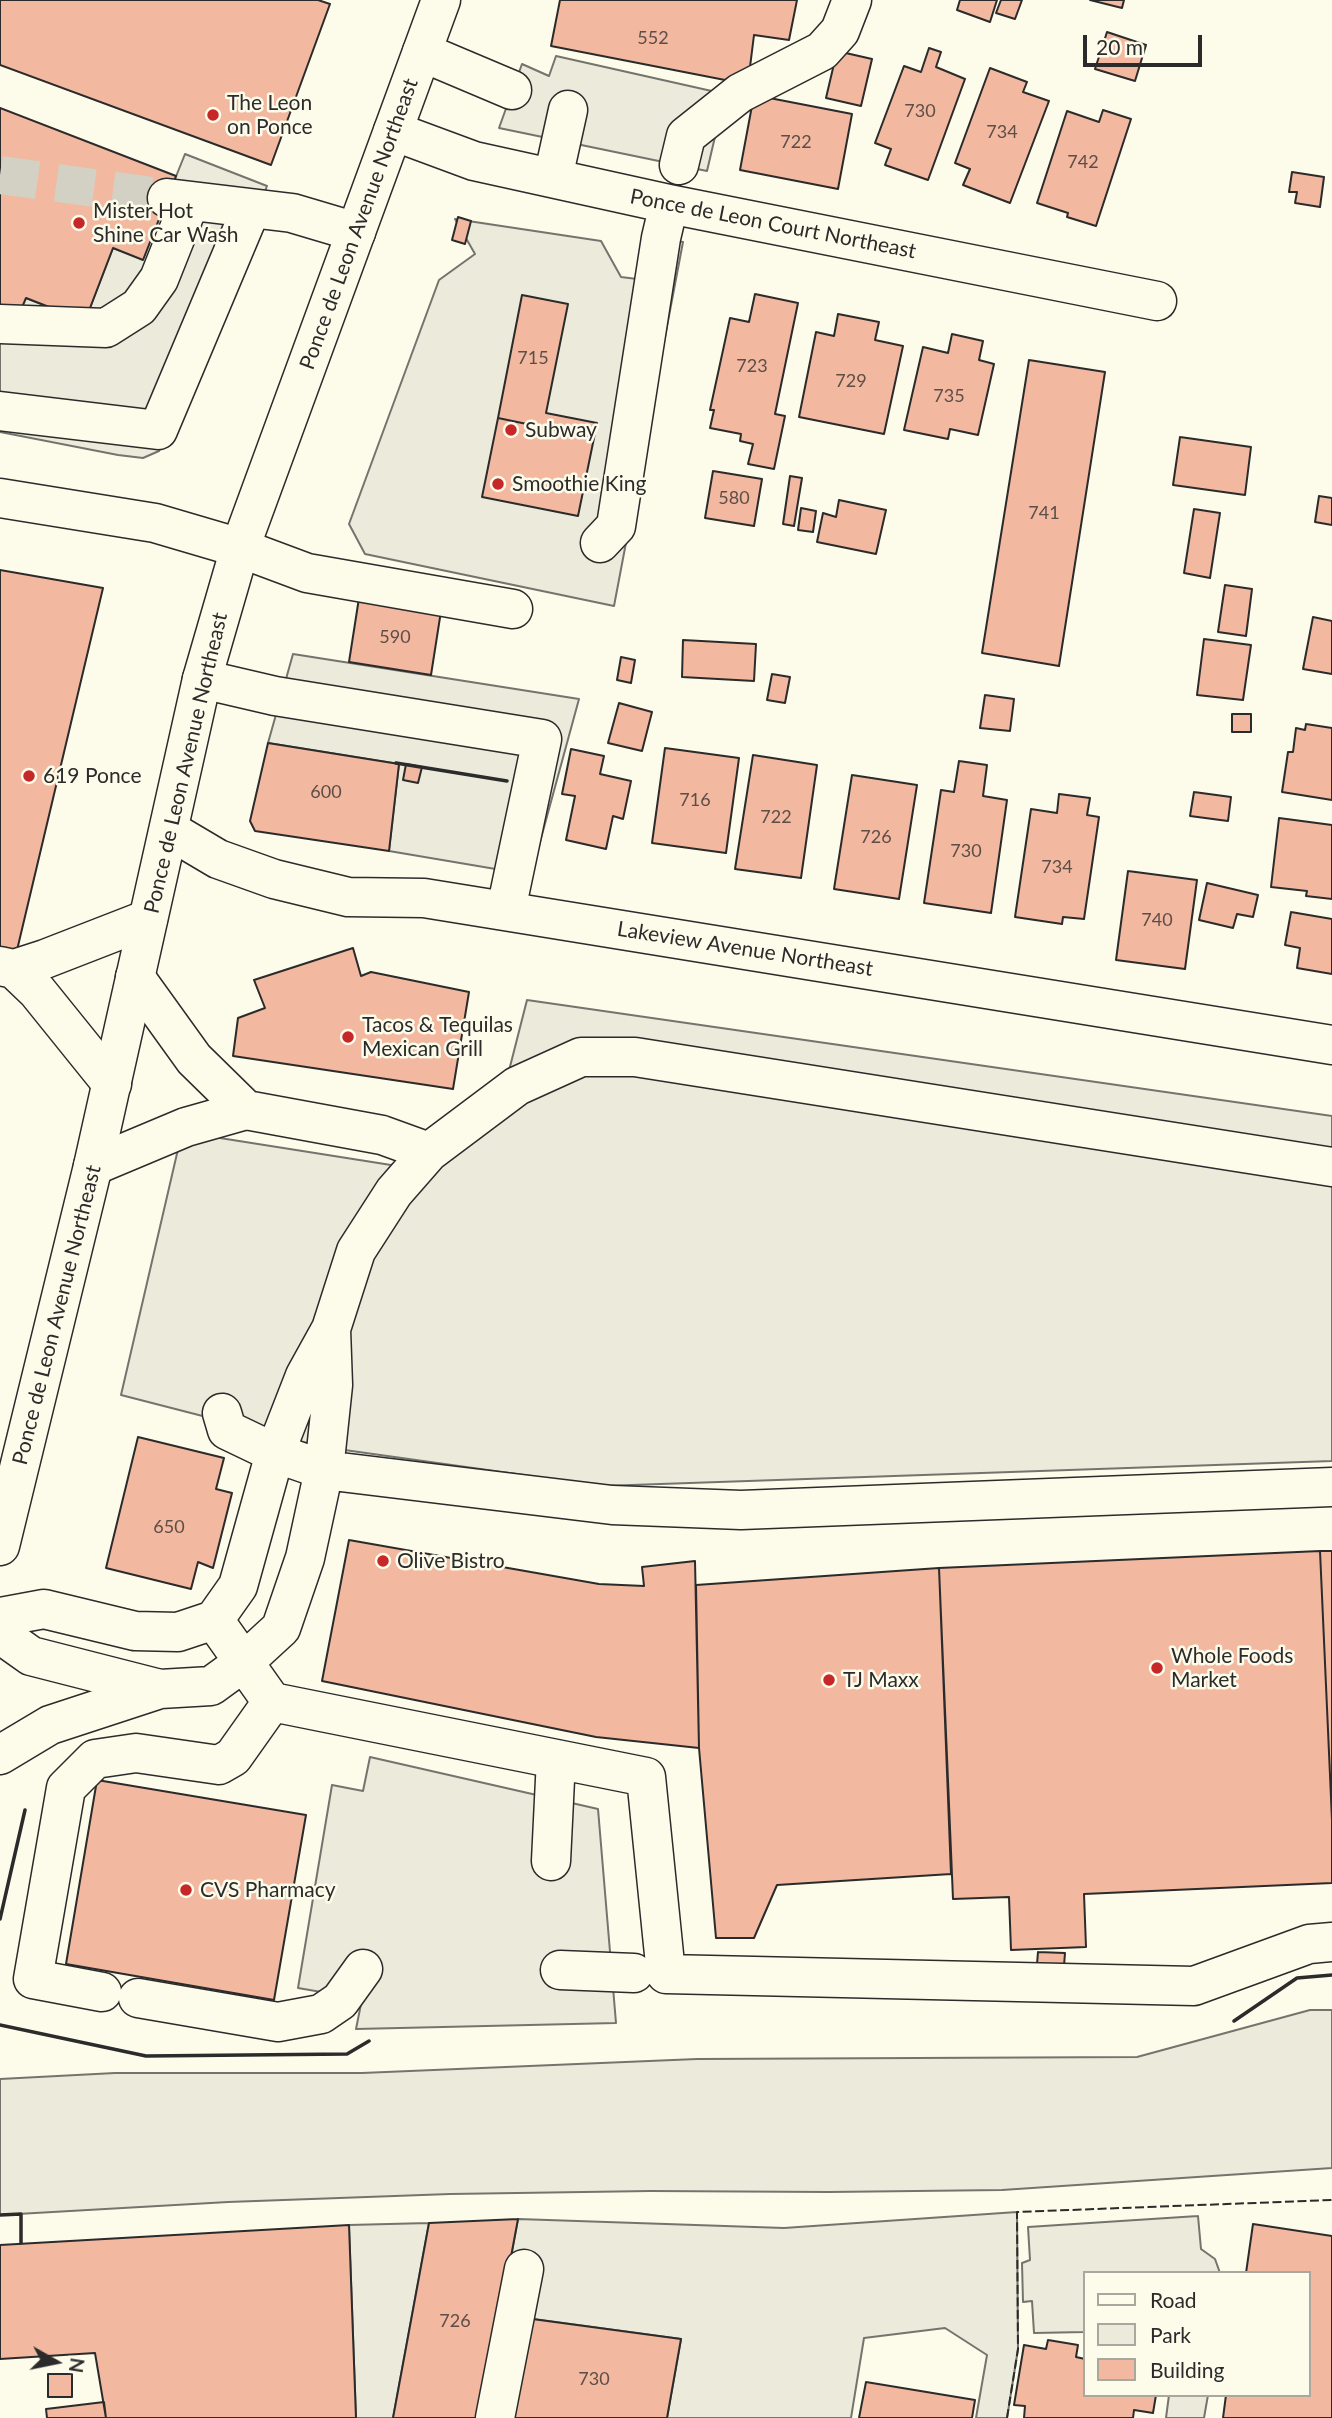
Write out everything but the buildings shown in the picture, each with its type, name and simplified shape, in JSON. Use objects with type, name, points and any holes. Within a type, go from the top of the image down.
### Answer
[{"type":"main road","name":"Ponce de Leon Avenue Northeast","points":[[0,1546],[93,1166],[202,680],[240,548],[441,0]]},
{"type":"main road","points":[[678,165],[687,136],[740,93],[822,51],[840,31],[852,0]]},
{"type":"main road","points":[[422,52],[512,90]]},
{"type":"main road","points":[[553,178],[568,110]]},
{"type":"main road","name":"Ponce de Leon Court Northeast","points":[[393,131],[474,161],[669,204],[1157,302]]},
{"type":"main road","points":[[0,324],[106,328],[139,307],[159,279],[179,199],[292,213],[356,232]]},
{"type":"main road","points":[[600,543],[616,526],[669,204]]},
{"type":"main road","points":[[0,411],[158,430],[251,209]]},
{"type":"main road","points":[[0,498],[155,523],[240,548],[307,573],[513,609]]},
{"type":"main road","points":[[202,680],[275,696],[542,739],[506,910]]},
{"type":"main road","name":"Lakeview Avenue Northeast","points":[[169,830],[218,859],[274,879],[348,897],[424,898],[506,910],[1332,1045]]},
{"type":"main road","points":[[7,968],[148,919]]},
{"type":"main road","points":[[7,968],[37,991],[111,1084]]},
{"type":"main road","points":[[135,977],[194,1059],[246,1110]]},
{"type":"main road","points":[[0,1617],[44,1609],[135,1631],[178,1632],[214,1620],[238,1586],[275,1453],[305,1376],[331,1329],[356,1251],[394,1192],[429,1152],[517,1086],[581,1057],[635,1057],[1332,1167]]},
{"type":"main road","points":[[93,1166],[186,1127],[246,1110],[382,1135],[429,1152]]},
{"type":"main road","points":[[0,1755],[50,1725],[160,1689],[211,1686],[244,1662],[281,1628],[305,1558],[324,1470],[333,1385],[331,1329]]},
{"type":"main road","points":[[222,1412],[227,1430],[275,1453],[324,1470],[612,1505],[741,1510],[1332,1487]]},
{"type":"main road","points":[[214,1620],[272,1702],[646,1777],[666,1974],[1194,1986],[1309,1944],[1332,1942]]},
{"type":"main road","points":[[0,1634],[31,1656],[160,1689]]},
{"type":"main road","points":[[272,1702],[233,1757],[219,1765],[136,1753],[95,1759],[65,1788],[33,1979],[278,2022],[321,2014],[340,2001],[363,1969]]},
{"type":"main road","points":[[551,1861],[556,1759]]},
{"type":"main road","points":[[560,1970],[634,1973]]},
{"type":"main road","points":[[495,2418],[524,2269]]},
{"type":"green space","points":[[1310,2010],[1332,2010],[1332,2168],[1002,2190],[450,2194],[228,2202],[0,2215],[0,2079],[115,2073],[362,2073],[697,2059],[1137,2057]]},
{"type":"shaded area","points":[[556,56],[725,94],[707,171],[499,128],[522,64],[549,76]]},
{"type":"shaded area","points":[[185,154],[267,186],[171,433],[159,451],[143,458],[0,432],[0,310],[26,298],[85,321],[113,248],[143,259]]},
{"type":"shaded area","points":[[455,219],[601,241],[621,277],[637,279],[643,236],[683,242],[614,606],[365,554],[349,524],[439,280],[475,254]]},
{"type":"shaded area","points":[[293,654],[579,699],[531,875],[389,851],[399,764],[268,743]]},
{"type":"shaded area","points":[[527,1000],[1332,1116],[1332,1461],[602,1486],[323,1447],[121,1395],[182,1132],[391,1165],[501,1102]]},
{"type":"shaded area","points":[[370,1757],[598,1809],[616,2023],[356,2029],[362,1999],[298,1988],[332,1785],[363,1791]]},
{"type":"shaded area","points":[[1017,2212],[1018,2349],[1007,2418],[976,2418],[987,2355],[945,2328],[864,2338],[851,2418],[667,2418],[681,2339],[526,2318],[481,2418],[518,2219],[784,2228]]},
{"type":"shaded area","points":[[1198,2216],[1201,2249],[1215,2259],[1219,2271],[1084,2271],[1084,2332],[1034,2333],[1032,2301],[1023,2302],[1022,2263],[1030,2260],[1028,2227]]},
{"type":"shaded area","points":[[429,2223],[393,2418],[356,2418],[349,2225]]},
{"type":"shaded area","points":[[1169,2397],[1208,2397],[1204,2418],[1166,2418]]},
{"type":"tunnel","points":[[0,175],[167,198]]},
{"type":"fence","points":[[1007,2418],[1018,2349],[1017,2212],[1332,2200]]},
{"type":"wall","points":[[396,763],[507,781]]},
{"type":"wall","points":[[0,1919],[25,1810]]},
{"type":"wall","points":[[1234,2021],[1297,1978],[1332,1975]]},
{"type":"wall","points":[[0,2025],[146,2056],[347,2054],[369,2041]]},
{"type":"wall","points":[[0,2215],[21,2214],[21,2243]]},
{"type":"place","name":"The Leon on Ponce","points":[[213,115]]},
{"type":"place","name":"Mister Hot Shine Car Wash","points":[[79,223]]},
{"type":"place","name":"Subway","points":[[511,430]]},
{"type":"place","name":"Smoothie King","points":[[498,484]]},
{"type":"place","name":"619 Ponce","points":[[29,776]]},
{"type":"place","name":"Tacos & Tequilas Mexican Grill","points":[[348,1037]]},
{"type":"place","name":"Olive Bistro","points":[[383,1561]]},
{"type":"place","name":"Whole Foods Market","points":[[1157,1668]]},
{"type":"place","name":"TJ Maxx","points":[[829,1680]]},
{"type":"place","name":"CVS Pharmacy","points":[[186,1890]]}]
